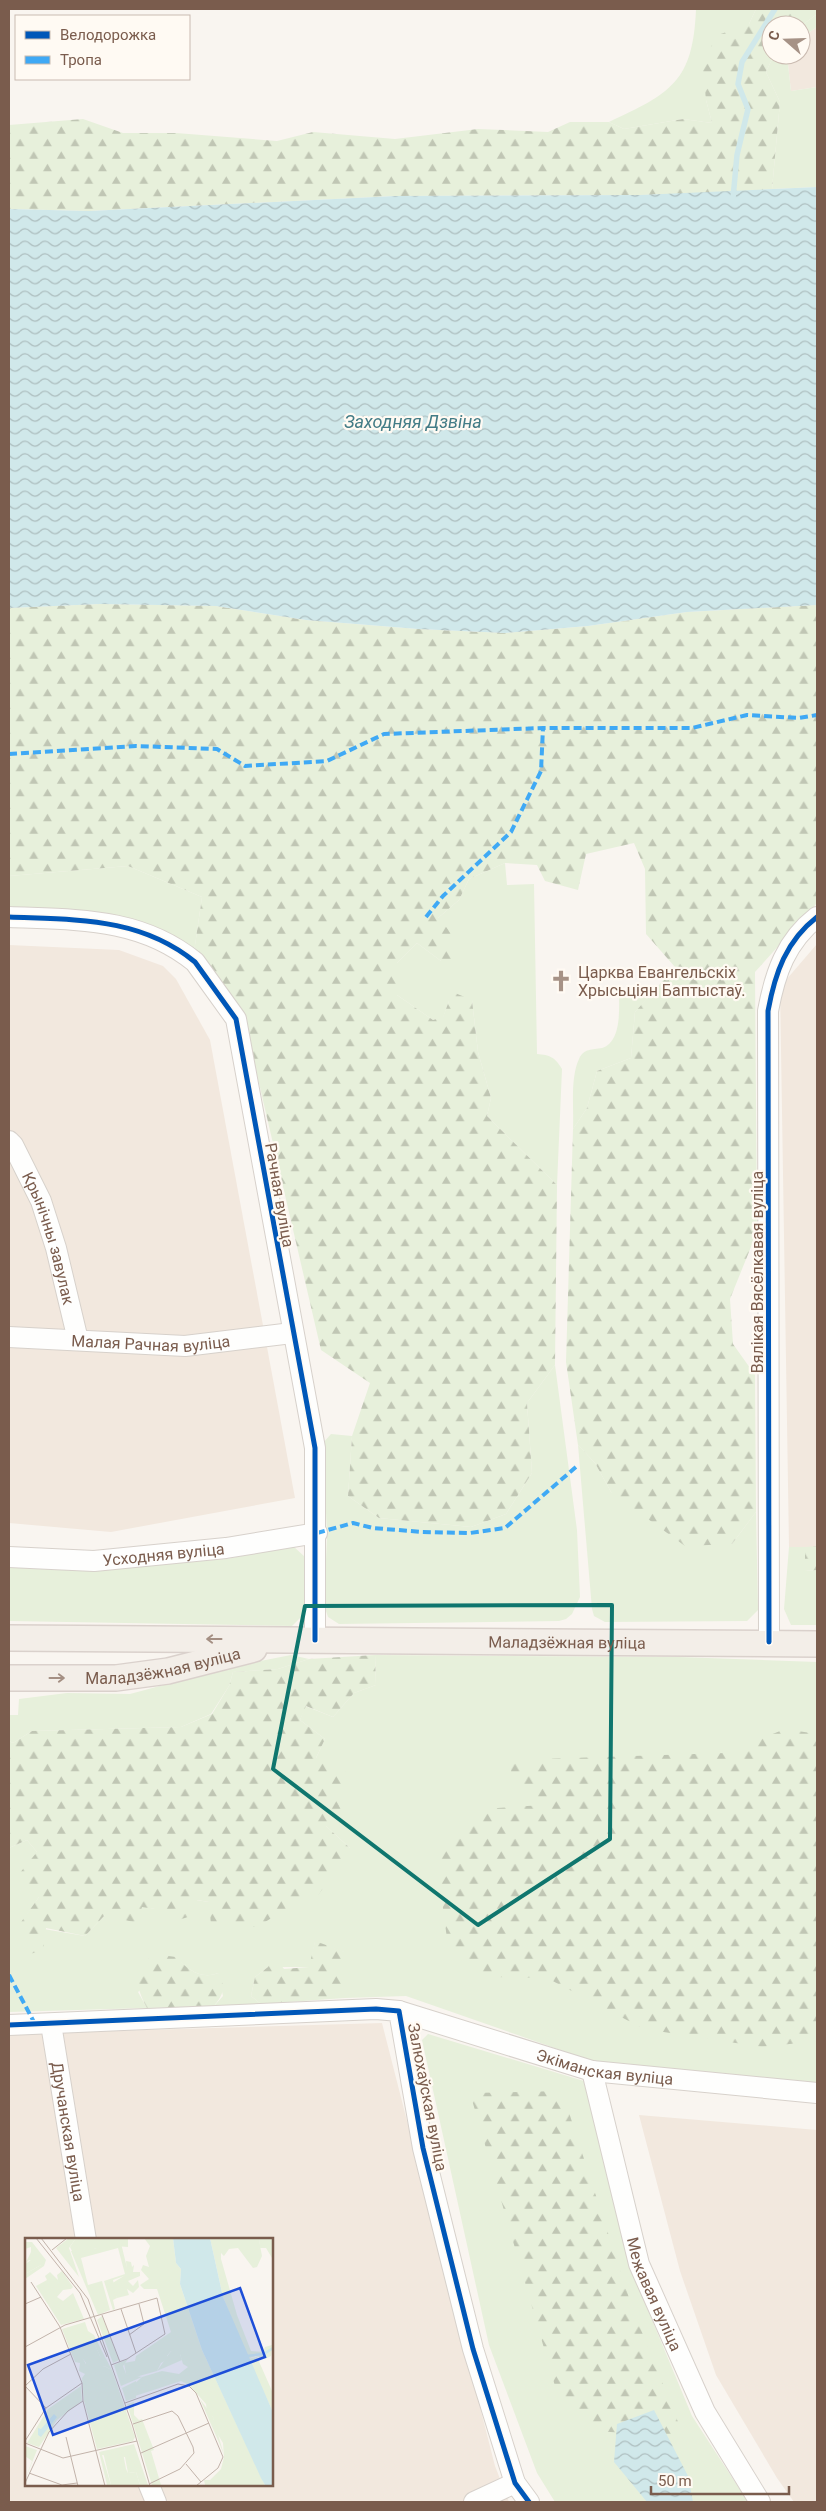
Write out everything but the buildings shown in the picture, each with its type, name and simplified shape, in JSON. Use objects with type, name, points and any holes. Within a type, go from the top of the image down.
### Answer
[{"type":"main road","name":"Маладзёжная вуліца","points":[[9,1638],[769,1642],[817,1644]]},
{"type":"main road","name":"Маладзёжная вуліца","points":[[9,1678],[116,1678],[168,1671],[275,1643],[315,1640]]},
{"type":"street","name":"Рачная вуліца","points":[[9,917],[93,921],[134,928],[187,955],[195,962],[236,1020],[314,1448],[316,1534],[315,1640]]},
{"type":"street","name":"Вялікая Вясёлкавая вуліца","points":[[769,1642],[768,1011],[774,979],[786,952],[804,927],[817,917]]},
{"type":"street","name":"Крынічны завулак","points":[[9,1141],[13,1145],[41,1202],[56,1248],[78,1340]]},
{"type":"street","name":"Малая Рачная вуліца","points":[[9,1336],[185,1346],[292,1333]]},
{"type":"street","name":"Усходняя вуліца","points":[[9,1557],[94,1561],[226,1548],[316,1534]]},
{"type":"street","name":"Залюхаўская вуліца","points":[[9,2025],[376,2009],[399,2012],[423,2148],[473,2349],[515,2484],[529,2502]]},
{"type":"street","name":"Экіманская вуліца","points":[[399,2012],[592,2071],[817,2092]]},
{"type":"street","name":"Дручанская вуліца","points":[[50,2024],[86,2238]]},
{"type":"street","name":"Межавая вуліца","points":[[592,2071],[639,2264],[705,2412],[760,2502]]},
{"type":"street","points":[[474,2502],[515,2484]]},
{"type":"street","points":[[149,2486],[156,2502]]},
{"type":"highlighted area","points":[[612,1605],[610,1839],[478,1925],[273,1769],[305,1606]]},
{"type":"shaded area","points":[[817,27],[817,87],[791,91],[788,65],[811,65],[811,31]]},
{"type":"shaded area","points":[[817,944],[817,1570],[805,1547],[789,1547],[780,987]]},
{"type":"shaded area","points":[[9,945],[119,950],[163,966],[176,979],[210,1040],[295,1498],[111,1532],[9,1523]]},
{"type":"shaded area","points":[[382,2023],[495,2466],[509,2502],[9,2502],[9,2034]]},
{"type":"shaded area","points":[[639,2115],[817,2130],[817,2502],[794,2502],[777,2478],[716,2375],[680,2271]]},
{"type":"green space","points":[[696,9],[756,9],[706,100],[712,123],[683,119],[624,129],[609,122],[663,93],[675,82],[684,69],[690,53]]},
{"type":"green space","points":[[756,9],[817,9],[817,14],[811,18],[811,15],[761,15],[761,65],[769,65],[766,72],[780,102],[772,189],[733,193],[640,195],[395,196],[89,211],[9,209],[9,125],[83,119],[123,133],[176,133],[277,141],[313,132],[395,139],[478,129],[548,132],[570,122],[609,122],[624,129],[683,119],[712,123],[706,100],[703,70],[715,36],[749,24]]},
{"type":"green space","points":[[817,14],[817,27],[811,31],[811,18]]},
{"type":"green space","points":[[769,65],[788,65],[791,91],[817,87],[817,187],[772,189],[780,102],[766,72]]},
{"type":"green space","points":[[100,604],[216,606],[306,620],[418,629],[505,633],[588,626],[687,612],[817,605],[817,903],[755,972],[757,1232],[730,1299],[733,1344],[755,1375],[756,1512],[732,1544],[685,1546],[611,1492],[595,1463],[578,1445],[566,1362],[573,1129],[587,1108],[597,1071],[631,1058],[635,1012],[675,967],[646,934],[645,869],[634,843],[586,854],[578,890],[545,881],[537,865],[505,863],[469,879],[459,900],[438,918],[447,927],[452,937],[455,948],[453,961],[441,961],[417,943],[397,963],[397,995],[433,1020],[443,1017],[449,1001],[455,993],[472,1000],[478,1052],[491,1098],[487,1116],[557,1185],[555,1365],[527,1403],[532,1473],[506,1514],[471,1527],[379,1518],[348,1496],[352,1436],[370,1383],[321,1350],[242,1010],[194,952],[202,897],[128,866],[9,876],[9,608]]},
{"type":"green space","points":[[505,863],[507,885],[534,884],[537,1054],[552,1057],[562,1069],[557,1185],[487,1116],[491,1098],[478,1052],[472,1000],[449,1001],[443,1018],[433,1020],[397,995],[397,963],[417,943],[441,961],[438,918],[459,900],[469,879]]},
{"type":"green space","points":[[128,866],[202,897],[194,952],[9,908],[9,876]]},
{"type":"green space","points":[[619,991],[640,991],[648,998],[635,1012],[631,1058],[597,1071],[587,1108],[573,1129],[573,1084],[576,1067],[583,1053],[602,1048],[613,1039],[618,1024]]},
{"type":"green space","points":[[555,1365],[577,1530],[580,1597],[572,1614],[566,1619],[559,1621],[339,1624],[328,1617],[324,1605],[327,1536],[323,1443],[331,1434],[352,1436],[348,1496],[379,1518],[471,1527],[506,1514],[532,1473],[527,1403]]},
{"type":"green space","points":[[578,1445],[595,1463],[611,1492],[732,1544],[756,1512],[758,1610],[747,1621],[605,1622],[594,1616]]},
{"type":"green space","points":[[293,1546],[305,1557],[305,1613],[292,1626],[9,1621],[9,1566],[94,1570],[226,1559]]},
{"type":"green space","points":[[817,1546],[817,1570],[805,1571],[805,1547]]},
{"type":"green space","points":[[789,1547],[805,1547],[805,1571],[817,1570],[817,1625],[791,1625],[784,1609]]},
{"type":"green space","points":[[291,1655],[309,1659],[278,1669],[233,1672],[229,1686],[211,1714],[181,1727],[32,1731],[13,1743],[9,1741],[9,1715],[18,1715],[19,1699],[67,1693],[130,1694],[230,1667]]},
{"type":"green space","points":[[375,1655],[679,1657],[817,1662],[817,2083],[592,2061],[406,1996],[345,1998],[344,1952],[315,1942],[310,1967],[268,1967],[255,1977],[251,1996],[261,2004],[214,2006],[223,1996],[218,1973],[212,1975],[200,1974],[184,1966],[175,1957],[138,1992],[147,2008],[9,2012],[9,1848],[27,1840],[37,1852],[39,1897],[20,1925],[85,1936],[105,1915],[141,1906],[155,1909],[196,1900],[209,1902],[284,1898],[350,1848],[326,1826],[316,1758],[325,1739],[300,1720],[305,1706],[333,1717],[354,1693],[376,1685]]},
{"type":"green space","points":[[375,1655],[376,1685],[354,1693],[333,1717],[306,1706],[300,1720],[325,1739],[316,1758],[348,1773],[346,1787],[332,1790],[342,1812],[326,1826],[351,1849],[316,1898],[284,1898],[286,1909],[257,1927],[211,1925],[209,1902],[197,1900],[188,1917],[172,1922],[155,1909],[142,1907],[137,1923],[105,1915],[85,1936],[46,1928],[43,1951],[29,1954],[19,1925],[39,1897],[19,1874],[37,1852],[27,1840],[9,1848],[9,1741],[13,1743],[32,1731],[181,1727],[212,1714],[229,1686],[233,1672],[278,1669],[309,1659]]},
{"type":"green space","points":[[785,1729],[817,1734],[817,2041],[762,2047],[644,2029],[547,1978],[489,1977],[448,1946],[435,1849],[481,1809],[543,1805],[511,1782],[511,1760],[725,1753]]},
{"type":"green space","points":[[315,1941],[345,1952],[345,1998],[261,2004],[251,1996],[255,1977],[268,1967],[275,1958],[284,1969],[309,1967]]},
{"type":"green space","points":[[152,1954],[176,1957],[185,1966],[200,1974],[212,1975],[218,1973],[223,1990],[214,2006],[147,2008],[138,1986],[138,1980],[142,1968]]},
{"type":"green space","points":[[428,2034],[584,2081],[630,2267],[692,2416],[748,2502],[555,2502],[537,2473],[489,2345],[422,2040]]},
{"type":"green space","points":[[562,2091],[632,2307],[684,2437],[596,2431],[557,2393],[470,2093]]},
{"type":"water","name":"Заходняя Дзвіна","points":[[817,187],[817,605],[687,612],[588,626],[505,633],[418,629],[306,620],[216,606],[100,604],[9,608],[9,209],[89,211],[395,196],[640,195]]},
{"type":"water","points":[[654,2410],[688,2476],[693,2502],[647,2502],[614,2462],[617,2424]]},
{"type":"waterway","points":[[733,198],[737,155],[748,109],[738,84],[742,62],[775,9]]},
{"type":"marked path","points":[[9,754],[136,746],[217,749],[245,766],[327,761],[384,734],[543,728],[692,728],[747,715],[799,718],[817,715]]},
{"type":"marked path","points":[[426,917],[443,896],[511,832],[541,771],[543,728]]},
{"type":"marked path","points":[[317,1533],[353,1523],[373,1528],[422,1532],[470,1533],[505,1528],[576,1467]]},
{"type":"marked path","points":[[9,1975],[35,2024]]},
{"type":"cycle path","points":[[9,917],[59,919],[106,924],[152,936],[174,947],[195,962],[236,1019],[315,1448],[315,1640]]},
{"type":"cycle path","points":[[769,1642],[768,1011],[778,971],[790,947],[797,936],[817,917]]},
{"type":"cycle path","points":[[9,2025],[376,2009],[399,2011],[423,2148],[473,2349],[515,2483],[529,2502]]},
{"type":"place","name":"Царква Евангельскіх Хрысьціян Баптыстаў.","points":[[561,981]]}]
